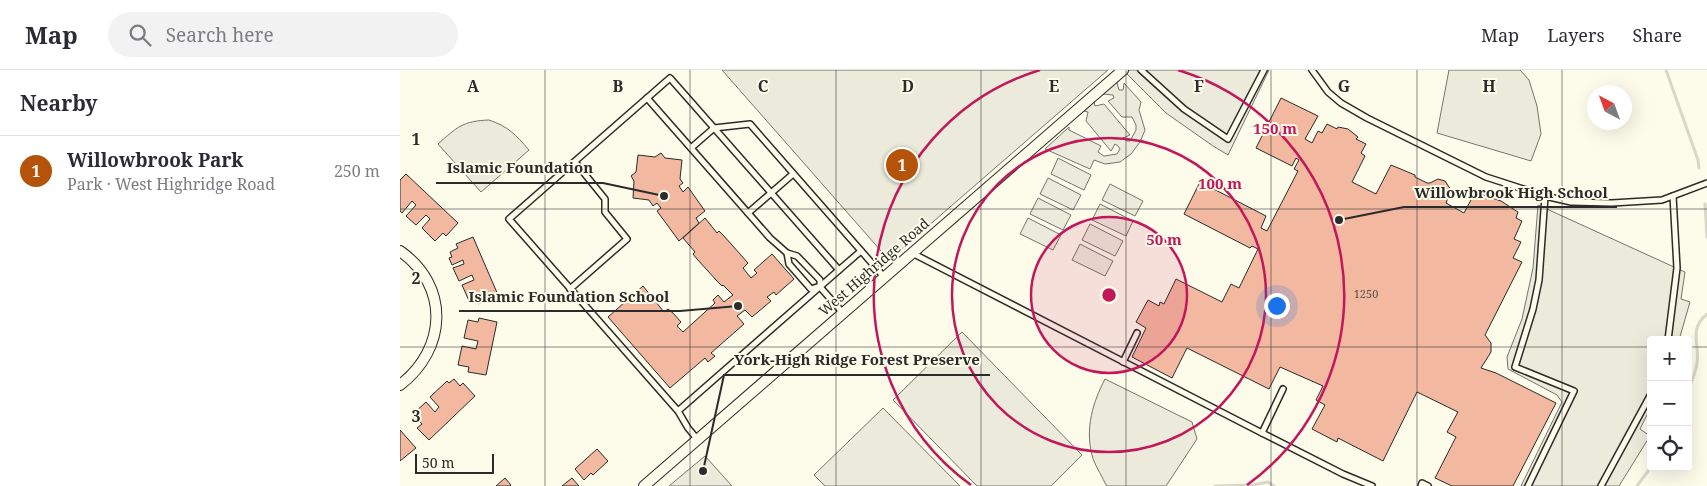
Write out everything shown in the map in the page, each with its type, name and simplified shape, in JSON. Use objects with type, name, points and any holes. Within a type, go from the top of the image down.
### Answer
[{"type":"street","name":"West Highridge Road","points":[[644,486],[1123,70]]},
{"type":"street","points":[[400,251],[409,257],[421,270],[430,286],[438,321],[432,342],[422,363],[400,385]]},
{"type":"lane","points":[[1141,70],[1184,109],[1228,139],[1264,70]]},
{"type":"lane","points":[[1312,70],[1328,92],[1341,103],[1381,125],[1486,177],[1545,196],[1571,202],[1612,203],[1662,200],[1707,183]]},
{"type":"lane","points":[[698,440],[678,411],[509,219],[670,78],[839,270]]},
{"type":"lane","points":[[647,98],[770,238],[787,253],[797,256],[820,280],[820,287],[843,313]]},
{"type":"lane","points":[[691,148],[714,128],[750,124],[884,277]]},
{"type":"lane","points":[[570,289],[627,239],[604,212],[605,199],[575,162]]},
{"type":"lane","points":[[748,213],[793,174]]},
{"type":"lane","points":[[1528,486],[1574,391],[1515,367],[1533,309],[1539,280],[1545,196]]},
{"type":"lane","points":[[1669,336],[1678,268],[1673,196]]},
{"type":"lane","points":[[678,411],[861,251]]},
{"type":"lane","points":[[787,253],[789,264],[811,289],[820,287]]},
{"type":"lane","points":[[911,253],[1262,434],[1343,474],[1372,486]]},
{"type":"lane","points":[[1123,362],[1137,333]]},
{"type":"lane","points":[[1262,434],[1283,389]]},
{"type":"lane","points":[[1601,486],[1647,401]]},
{"type":"lane","points":[[1421,486],[1422,483],[1428,486]]},
{"type":"shaded area","points":[[722,70],[1108,70],[889,260]]},
{"type":"shaded area","points":[[1130,70],[1269,70],[1228,155],[1166,113],[1126,73]]},
{"type":"shaded area","points":[[1449,70],[1520,70],[1529,80],[1537,106],[1541,134],[1531,161],[1437,133]]},
{"type":"shaded area","points":[[1119,80],[1117,83],[1119,90],[1123,90],[1124,83],[1141,102],[1139,110],[1145,130],[1140,142],[1131,154],[1120,162],[1105,164],[1094,160],[1090,169],[1045,149],[1069,127],[1069,130],[1101,146],[1098,152],[1104,156],[1117,154],[1120,149],[1118,146],[1115,144],[1111,151],[1086,121],[1088,112],[1084,111],[1094,102],[1095,106],[1104,104],[1130,135],[1123,138],[1130,141],[1136,130],[1132,117],[1122,117],[1108,101],[1114,98],[1113,95],[1102,94]]},
{"type":"shaded area","points":[[489,120],[502,125],[529,150],[481,192],[438,144],[461,126]]},
{"type":"shaded area","points":[[1058,158],[1091,175],[1084,190],[1051,174]]},
{"type":"shaded area","points":[[1048,178],[1081,195],[1073,210],[1040,194]]},
{"type":"shaded area","points":[[1110,184],[1143,201],[1135,216],[1102,200]]},
{"type":"shaded area","points":[[1038,198],[1071,215],[1063,230],[1030,214]]},
{"type":"shaded area","points":[[1100,204],[1133,221],[1126,236],[1092,220]]},
{"type":"shaded area","points":[[1538,205],[1685,272],[1681,299],[1690,302],[1680,336],[1647,336],[1647,415],[1640,429],[1647,434],[1647,441],[1619,486],[1521,486],[1562,402],[1557,395],[1508,369],[1507,357],[1522,319],[1533,268]]},
{"type":"shaded area","points":[[1028,218],[1061,235],[1053,250],[1020,234]]},
{"type":"shaded area","points":[[1090,224],[1123,241],[1115,256],[1082,240]]},
{"type":"shaded area","points":[[1080,244],[1113,261],[1105,276],[1072,260]]},
{"type":"shaded area","points":[[962,332],[1082,455],[1051,486],[977,486],[893,400]]},
{"type":"shaded area","points":[[1105,379],[1192,422],[1197,439],[1166,486],[1107,486],[1105,483],[1093,458],[1089,435],[1091,416]]},
{"type":"shaded area","points":[[883,408],[960,486],[825,486],[814,475]]},
{"type":"shaded area","points":[[705,456],[732,486],[669,486]]},
{"type":"building","points":[[1281,98],[1318,116],[1305,139],[1312,143],[1318,131],[1322,133],[1327,124],[1337,129],[1338,127],[1348,129],[1358,137],[1356,139],[1366,144],[1361,153],[1365,156],[1352,182],[1376,194],[1391,165],[1415,175],[1415,177],[1427,183],[1438,179],[1445,181],[1451,190],[1446,203],[1464,213],[1473,196],[1480,199],[1483,195],[1501,201],[1518,212],[1516,218],[1522,221],[1514,239],[1521,242],[1513,258],[1522,262],[1485,335],[1491,343],[1491,352],[1481,368],[1496,373],[1556,403],[1513,486],[1452,486],[1435,478],[1456,437],[1447,432],[1458,412],[1417,392],[1383,461],[1338,438],[1337,442],[1312,429],[1325,405],[1316,400],[1323,386],[1280,367],[1269,389],[1187,348],[1172,378],[1132,357],[1146,328],[1136,322],[1148,300],[1159,306],[1160,302],[1164,304],[1176,279],[1222,302],[1231,284],[1239,288],[1258,249],[1252,246],[1250,248],[1184,214],[1200,182],[1266,216],[1261,228],[1267,231],[1298,171],[1294,169],[1299,160],[1296,158],[1292,166],[1256,148]]},
{"type":"building","points":[[661,153],[665,158],[682,160],[680,179],[683,183],[679,186],[683,192],[688,187],[705,211],[696,218],[699,223],[679,241],[657,211],[661,208],[657,203],[653,206],[649,200],[633,198],[634,181],[631,176],[636,172],[638,155],[655,157]]},
{"type":"building","points":[[406,174],[458,223],[446,236],[443,233],[435,241],[422,228],[430,219],[426,215],[416,225],[406,216],[416,205],[412,201],[402,213],[400,211],[400,180]]},
{"type":"building","points":[[705,218],[717,233],[719,231],[748,263],[743,268],[751,278],[757,273],[754,270],[772,254],[794,279],[776,295],[774,292],[767,297],[771,301],[752,317],[745,310],[737,316],[744,324],[711,353],[715,356],[708,362],[705,358],[670,388],[608,317],[643,286],[664,312],[668,309],[681,322],[677,326],[683,332],[715,303],[713,300],[718,295],[724,302],[733,295],[697,259],[693,254],[695,252],[683,238]]},
{"type":"building","points":[[473,237],[498,295],[478,304],[476,300],[470,303],[462,285],[474,280],[472,275],[459,281],[453,268],[464,264],[463,260],[452,265],[449,258],[452,257],[450,252],[458,248],[456,244]]},
{"type":"building","points":[[479,318],[497,322],[486,375],[468,372],[469,367],[458,365],[462,346],[476,349],[478,341],[464,338],[468,320],[478,322]]},
{"type":"building","points":[[454,379],[460,386],[463,383],[475,396],[429,440],[417,428],[422,424],[413,414],[426,402],[435,412],[439,407],[430,397],[447,381],[449,383]]},
{"type":"building","points":[[400,430],[416,448],[400,461]]},
{"type":"building","points":[[597,449],[608,461],[593,475],[591,473],[584,480],[575,469]]},
{"type":"building","points":[[505,478],[510,486],[496,486]]},
{"type":"building","points":[[572,478],[579,486],[562,486]]},
{"type":"waterway","points":[[1666,70],[1698,160],[1699,168]]},
{"type":"waterway","points":[[1705,204],[1707,237]]},
{"type":"waterway","points":[[1692,381],[1698,356],[1696,332],[1701,320],[1707,314]]},
{"type":"waterway","points":[[1637,486],[1648,471]]},
{"type":"waterway","points":[[1215,486],[1253,485],[1268,482],[1274,486]]},
{"type":"place","name":"Willowbrook Park","points":[[902,165]]},
{"type":"place","name":"Islamic Foundation","points":[[664,196]]},
{"type":"place","name":"Willowbrook High School","points":[[1339,220]]},
{"type":"place","name":"Islamic Foundation School","points":[[738,306]]},
{"type":"place","name":"York-High Ridge Forest Preserve","points":[[703,471]]}]
